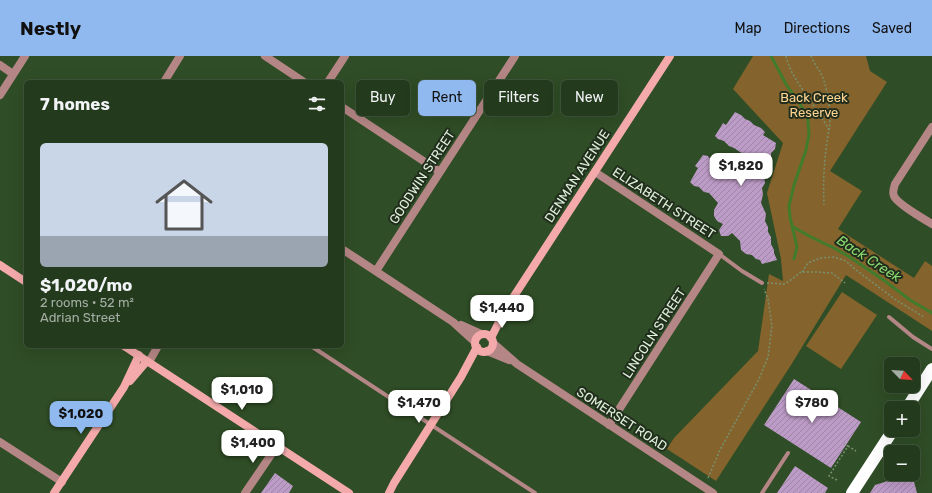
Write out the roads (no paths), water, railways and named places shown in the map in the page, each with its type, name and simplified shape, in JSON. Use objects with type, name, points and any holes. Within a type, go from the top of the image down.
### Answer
[{"type":"highway","points":[[912,401],[932,370]]},
{"type":"highway","points":[[852,493],[888,437]]},
{"type":"street","points":[[0,95],[25,56]]},
{"type":"street","points":[[165,80],[180,56]]},
{"type":"street","points":[[265,56],[301,80]]},
{"type":"street","points":[[329,80],[345,56]]},
{"type":"street","name":"GOODWIN STREET","points":[[376,271],[515,56]]},
{"type":"street","name":"DENMAN AVENUE","points":[[487,337],[670,56]]},
{"type":"street","points":[[0,65],[13,74]]},
{"type":"street","points":[[344,108],[440,172]]},
{"type":"street","points":[[932,128],[895,184],[893,192],[895,198],[900,203],[932,224]]},
{"type":"street","name":"ELIZABETH STREET","points":[[595,172],[720,254]]},
{"type":"street","name":"SOMERSET ROAD","points":[[344,250],[453,322],[481,348],[517,364]]},
{"type":"street","name":"LINCOLN STREET","points":[[609,425],[720,254]]},
{"type":"street","points":[[0,264],[24,281]]},
{"type":"street","name":"SOMERSET ROAD","points":[[453,322],[487,337],[517,364],[714,493]]},
{"type":"street","points":[[477,337],[487,337],[491,347],[481,348],[477,337]]},
{"type":"street","points":[[127,348],[349,493]]},
{"type":"street","points":[[124,387],[148,361],[157,348]]},
{"type":"street","points":[[389,493],[394,482],[481,348]]},
{"type":"street","points":[[54,493],[124,387],[139,355]]},
{"type":"street","points":[[0,442],[62,482]]},
{"type":"street","points":[[245,493],[277,446]]},
{"type":"street","points":[[384,493],[394,482]]},
{"type":"lane","points":[[720,254],[742,271],[762,283]]},
{"type":"lane","points":[[889,317],[913,337],[932,350]]},
{"type":"lane","points":[[314,348],[535,493]]},
{"type":"lane","points":[[762,493],[788,453]]},
{"type":"waterway","name":"Back Creek","points":[[771,56],[786,84],[806,113],[808,121],[809,134],[806,150],[794,185],[789,206],[797,247],[794,259]]},
{"type":"waterway","name":"Back Creek","points":[[793,227],[848,256],[910,300],[932,313]]},
{"type":"park label","name":"Back Creek Reserve","points":[[814,104]]}]
